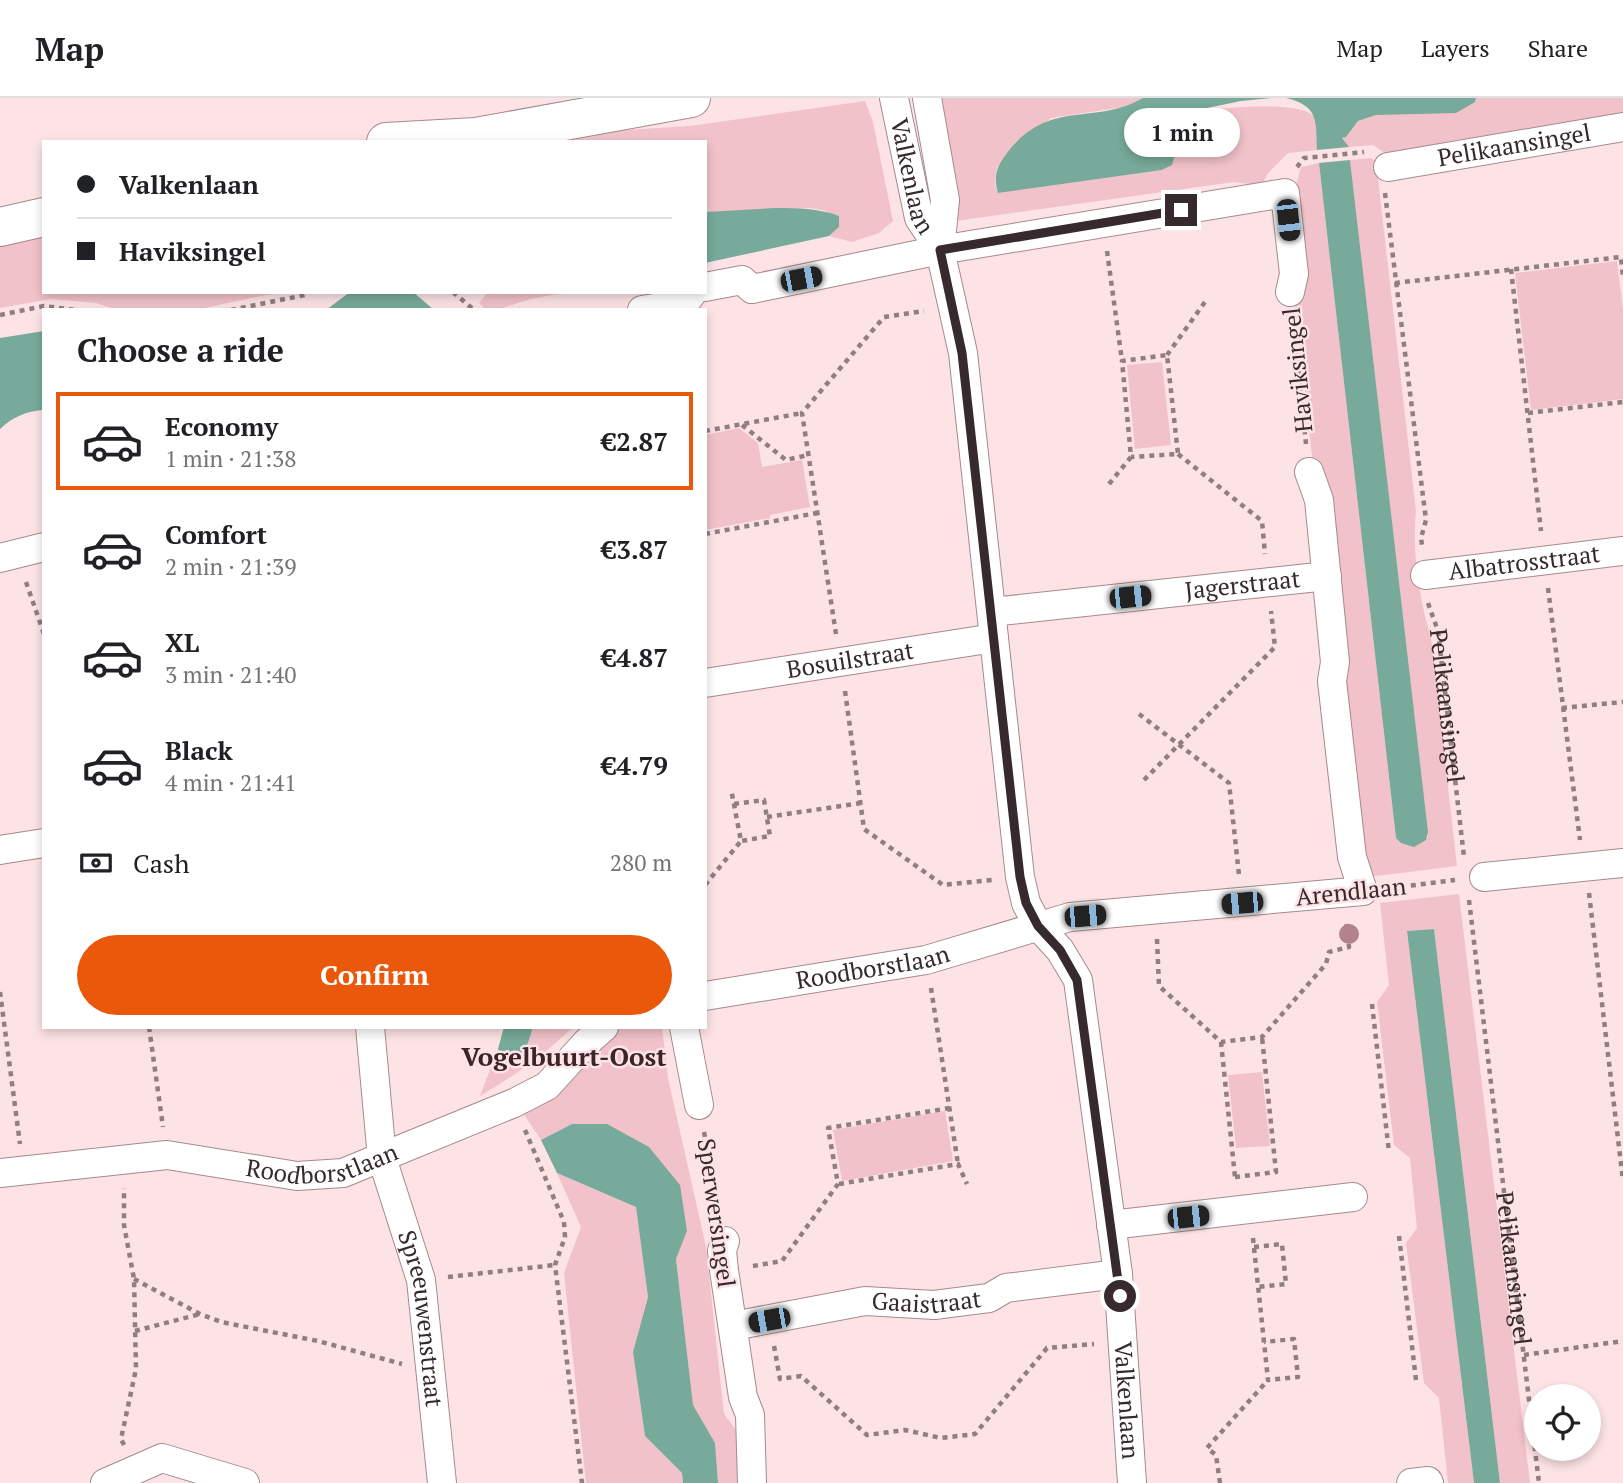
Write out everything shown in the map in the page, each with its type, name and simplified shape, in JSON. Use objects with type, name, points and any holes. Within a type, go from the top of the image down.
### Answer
[{"type":"street","points":[[422,140],[476,137],[691,98]]},
{"type":"street","name":"Valkenlaan","points":[[894,98],[919,218],[940,250]]},
{"type":"street","name":"Valkenlaan","points":[[927,98],[945,200],[940,250],[962,353],[1020,877],[1026,903],[1038,926],[1060,950],[1077,980],[1118,1274],[1132,1483]]},
{"type":"street","name":"Pelikaansingel","points":[[1388,167],[1623,127]]},
{"type":"street","name":"Haviksingel","points":[[707,287],[742,281],[752,289],[940,250],[1285,193],[1294,274],[1290,292]]},
{"type":"street","points":[[0,227],[42,217]]},
{"type":"street","points":[[654,308],[685,303],[692,294]]},
{"type":"street","points":[[1308,472],[1319,500],[1335,662],[1332,681],[1352,857],[1353,892]]},
{"type":"street","points":[[8,556],[42,548]]},
{"type":"street","name":"Albatrosstraat","points":[[1425,575],[1623,551]]},
{"type":"street","name":"Jagerstraat","points":[[993,625],[1327,576]]},
{"type":"street","name":"Bosuilstraat","points":[[707,683],[841,662],[993,625]]},
{"type":"street","points":[[0,850],[42,843]]},
{"type":"street","points":[[1475,878],[1623,863]]},
{"type":"street","name":"Arendlaan","points":[[1038,926],[1070,917],[1353,892]]},
{"type":"street","name":"Roodborstlaan","points":[[707,996],[926,960],[1038,926]]},
{"type":"street","name":"Spreeuwenstraat","points":[[370,1029],[382,1158],[421,1280],[442,1483]]},
{"type":"street","name":"Roodborstlaan","points":[[12,1172],[167,1155],[297,1176],[342,1173],[514,1103],[547,1086],[602,1029]]},
{"type":"street","name":"Sperwersingel","points":[[684,1029],[699,1105]]},
{"type":"street","points":[[1111,1225],[1353,1197]]},
{"type":"street","name":"Sperwersingel","points":[[725,1241],[722,1251],[724,1270],[743,1396],[750,1415],[752,1483]]},
{"type":"street","name":"Gaaistraat","points":[[733,1326],[865,1301],[934,1305],[989,1298],[1006,1288],[1118,1274]]},
{"type":"street","points":[[105,1483],[162,1458],[245,1483]]},
{"type":"path","points":[[1304,158],[1363,152]]},
{"type":"path","name":"Pelikaansingel","points":[[1388,167],[1383,179],[1426,520],[1421,538],[1428,606],[1437,631],[1475,878],[1539,1483]]},
{"type":"path","points":[[1102,223],[1122,362],[1131,457],[1109,484]]},
{"type":"path","points":[[1395,283],[1620,257],[1623,278]]},
{"type":"path","points":[[1511,270],[1562,708],[1577,824],[1586,867],[1623,1181]]},
{"type":"path","name":"Haviksingel","points":[[1290,292],[1308,472]]},
{"type":"path","points":[[241,308],[307,294]]},
{"type":"path","points":[[455,294],[472,308]]},
{"type":"path","points":[[1131,457],[1178,454],[1167,355],[1205,302]]},
{"type":"path","points":[[0,315],[44,306],[60,308]]},
{"type":"path","points":[[707,431],[802,413],[884,317],[953,307]]},
{"type":"path","points":[[1122,362],[1167,355]]},
{"type":"path","points":[[1528,412],[1623,402]]},
{"type":"path","points":[[802,413],[864,828],[943,886],[1020,877]]},
{"type":"path","points":[[741,424],[786,460],[808,455]]},
{"type":"path","points":[[707,534],[817,513]]},
{"type":"path","points":[[8,556],[42,630]]},
{"type":"path","points":[[1562,708],[1623,702]]},
{"type":"path","points":[[1139,714],[1228,783],[1242,903]]},
{"type":"path","points":[[731,789],[741,841]]},
{"type":"path","points":[[707,883],[741,841],[770,836],[764,800],[734,804]]},
{"type":"path","points":[[767,817],[861,803]]},
{"type":"path","name":"Arendlaan","points":[[1353,892],[1475,878]]},
{"type":"path","points":[[1221,1042],[1262,1037],[1326,964],[1328,951],[1349,947],[1353,892]]},
{"type":"path","points":[[1155,910],[1160,986],[1221,1042],[1235,1177],[1254,1247],[1268,1380]]},
{"type":"path","points":[[926,960],[958,1164],[967,1184]]},
{"type":"path","points":[[0,992],[12,1172]]},
{"type":"path","points":[[1372,1004],[1389,1152]]},
{"type":"path","points":[[149,1029],[167,1155]]},
{"type":"path","points":[[1235,1177],[1276,1172],[1262,1037]]},
{"type":"path","points":[[514,1103],[564,1222],[565,1237],[555,1265],[582,1483]]},
{"type":"path","name":"Sperwersingel","points":[[699,1105],[725,1241]]},
{"type":"path","points":[[838,1184],[828,1128],[950,1108]]},
{"type":"path","points":[[125,1159],[124,1226],[134,1279],[136,1369],[121,1438],[133,1470]]},
{"type":"path","points":[[724,1270],[782,1261],[838,1184],[958,1164]]},
{"type":"path","points":[[1399,1236],[1416,1380]]},
{"type":"path","points":[[1254,1247],[1282,1244],[1286,1284],[1258,1287]]},
{"type":"path","points":[[421,1280],[555,1265]]},
{"type":"path","points":[[134,1279],[200,1314],[221,1322],[318,1341],[430,1372]]},
{"type":"path","points":[[135,1331],[200,1314]]},
{"type":"path","points":[[769,1320],[780,1379],[801,1376],[867,1435],[905,1430],[941,1438],[975,1434],[1047,1348],[1123,1341]]},
{"type":"path","points":[[1220,1483],[1216,1455],[1207,1448],[1268,1380],[1298,1377],[1294,1339],[1264,1342]]},
{"type":"path","points":[[1524,1355],[1623,1341]]},
{"type":"shaded area","points":[[940,98],[1143,98],[1130,106],[1051,118],[997,167],[995,184],[998,193],[1162,170],[1172,165],[1179,142],[1178,114],[1191,112],[1274,107],[1307,112],[1315,118],[1317,150],[1288,153],[1268,173],[1260,189],[1234,182],[956,221]]},
{"type":"shaded area","points":[[1143,98],[1272,98],[1241,101],[1178,114],[1179,142],[1172,165],[1162,170],[998,193],[996,176],[1001,162],[1023,136],[1039,125],[1073,115],[1107,111]]},
{"type":"shaded area","points":[[1286,98],[1476,98],[1475,102],[1456,113],[1376,115],[1358,121],[1346,137],[1342,138],[1349,147],[1317,150],[1314,116],[1305,105]]},
{"type":"shaded area","points":[[1476,98],[1623,98],[1623,119],[1394,159],[1373,145],[1349,147],[1342,138],[1346,137],[1358,121],[1376,115],[1415,112],[1475,102]]},
{"type":"shaded area","points":[[865,101],[873,122],[893,221],[879,233],[852,242],[829,236],[839,227],[826,211],[811,208],[707,212],[707,140],[558,140],[609,131],[690,126]]},
{"type":"shaded area","points":[[1371,158],[1376,161],[1416,511],[1417,576],[1431,638],[1457,866],[1368,877],[1340,679],[1349,666],[1331,490],[1314,475],[1294,291],[1294,193],[1301,167],[1319,163],[1396,838],[1428,837],[1350,160]]},
{"type":"shaded area","points":[[1350,160],[1428,832],[1426,840],[1414,847],[1401,843],[1396,838],[1319,163]]},
{"type":"shaded area","points":[[807,209],[839,216],[839,227],[829,236],[707,263],[707,212]]},
{"type":"shaded area","points":[[42,233],[42,294],[271,294],[204,308],[112,308],[96,303],[51,299],[0,308],[0,241]]},
{"type":"shaded area","points":[[1617,261],[1623,310],[1623,399],[1531,410],[1515,273]]},
{"type":"shaded area","points":[[347,294],[415,294],[432,308],[329,308]]},
{"type":"shaded area","points":[[486,294],[557,294],[502,308],[484,308],[479,303]]},
{"type":"shaded area","points":[[42,331],[42,410],[20,415],[0,429],[0,338]]},
{"type":"shaded area","points":[[1162,362],[1171,445],[1135,449],[1127,365]]},
{"type":"shaded area","points":[[739,428],[758,443],[762,467],[802,460],[810,507],[770,515],[770,518],[707,530],[707,435]]},
{"type":"shaded area","points":[[1459,894],[1524,1433],[1524,1461],[1527,1461],[1530,1483],[1500,1483],[1434,929],[1407,931],[1474,1483],[1448,1483],[1439,1398],[1424,1383],[1406,1243],[1417,1228],[1410,1158],[1394,1145],[1377,1002],[1389,985],[1380,903]]},
{"type":"shaded area","points":[[1434,929],[1500,1483],[1474,1483],[1407,931]]},
{"type":"shaded area","points":[[503,1029],[532,1029],[523,1059],[514,1068],[498,1049]]},
{"type":"shaded area","points":[[532,1029],[571,1029],[528,1065],[480,1096],[498,1049],[514,1068],[523,1059]]},
{"type":"shaded area","points":[[612,1029],[662,1029],[668,1078],[706,1247],[724,1414],[737,1431],[739,1483],[718,1483],[715,1443],[693,1406],[676,1259],[687,1231],[572,1124],[541,1140],[521,1110]]},
{"type":"shaded area","points":[[1262,1072],[1270,1146],[1236,1148],[1228,1075]]},
{"type":"shaded area","points":[[945,1111],[953,1161],[842,1181],[833,1130]]},
{"type":"shaded area","points":[[572,1124],[607,1124],[649,1147],[680,1185],[687,1231],[676,1259],[693,1405],[715,1443],[718,1483],[683,1483],[682,1473],[645,1436],[633,1352],[648,1297],[636,1207],[557,1173],[541,1140]]},
{"type":"shaded area","points":[[557,1173],[636,1207],[648,1297],[633,1352],[645,1436],[682,1473],[683,1483],[586,1483],[564,1273],[581,1227]]},
{"type":"district","name":"Vogelbuurt-Oost","points":[[564,1057]]},
{"type":"route","points":[[1120,1296],[1077,980],[1060,950],[1038,926],[1026,903],[1020,877],[962,353],[940,250],[1181,210]]}]
